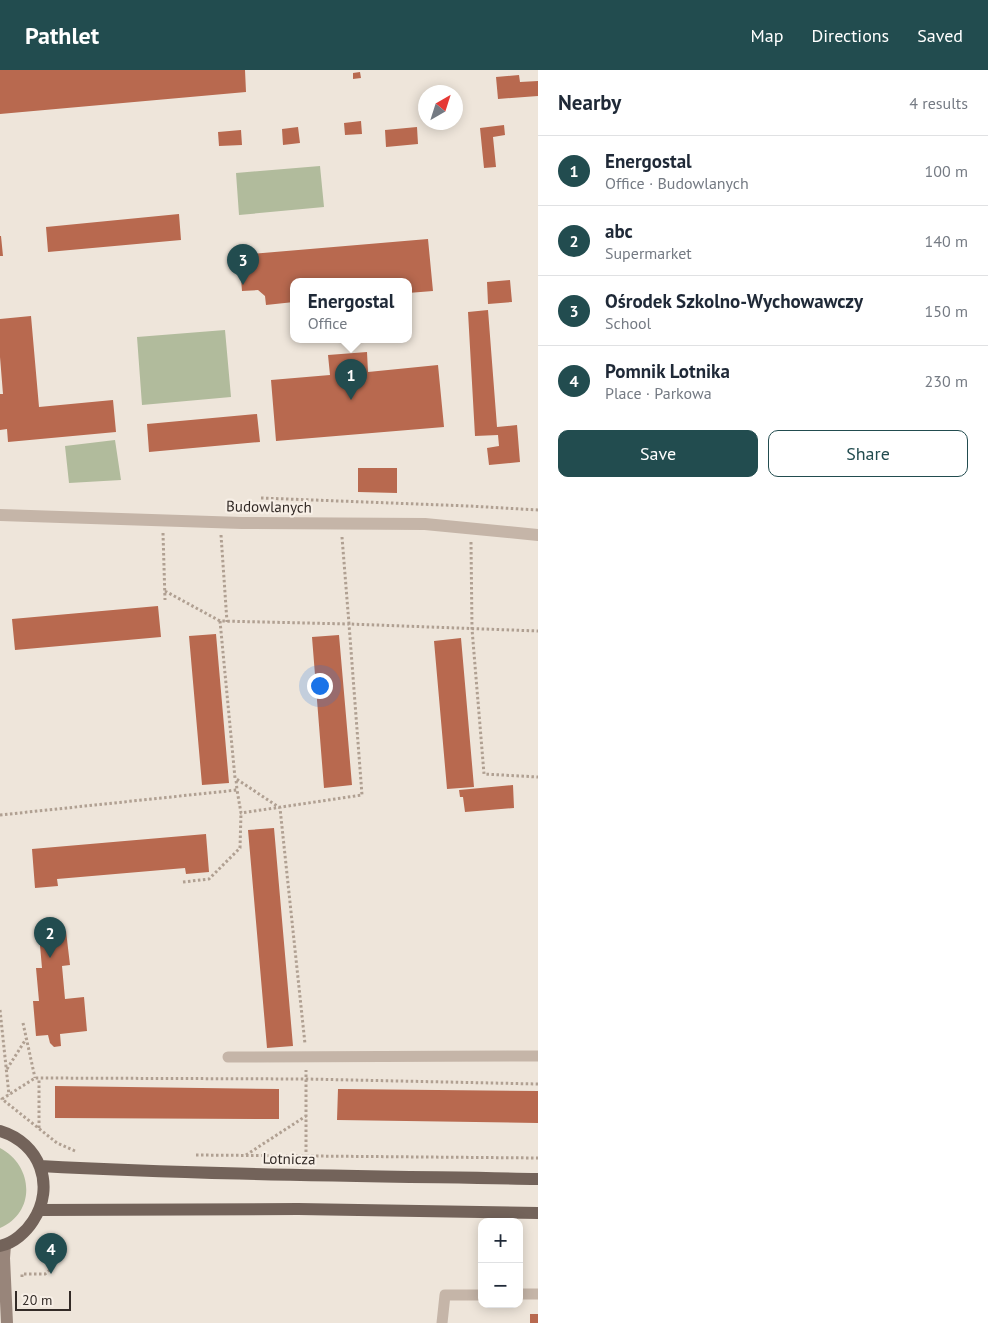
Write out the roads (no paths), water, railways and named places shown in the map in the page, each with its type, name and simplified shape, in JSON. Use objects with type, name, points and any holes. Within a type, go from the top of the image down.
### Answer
[{"type":"main road","points":[[0,1131],[22,1142],[32,1153],[40,1166],[44,1180],[44,1195],[40,1210],[27,1231],[3,1245]]},
{"type":"main road","name":"Lotnicza","points":[[40,1166],[190,1173],[538,1179]]},
{"type":"main road","points":[[40,1210],[298,1209],[538,1213]]},
{"type":"street","name":"Budowlanych","points":[[0,515],[220,522],[425,524],[538,535]]},
{"type":"street","points":[[3,1245],[7,1323]]},
{"type":"lane","points":[[228,1057],[538,1056]]},
{"type":"lane","points":[[523,1294],[538,1294]]},
{"type":"lane","points":[[442,1323],[445,1295],[478,1295]]},
{"type":"place","name":"Ośrodek Szkolno-Wychowawczy","points":[[243,285]]},
{"type":"place","name":"Energostal","points":[[351,400]]},
{"type":"place","name":"abc","points":[[50,958]]},
{"type":"place","name":"Pomnik Lotnika","points":[[51,1274]]}]
